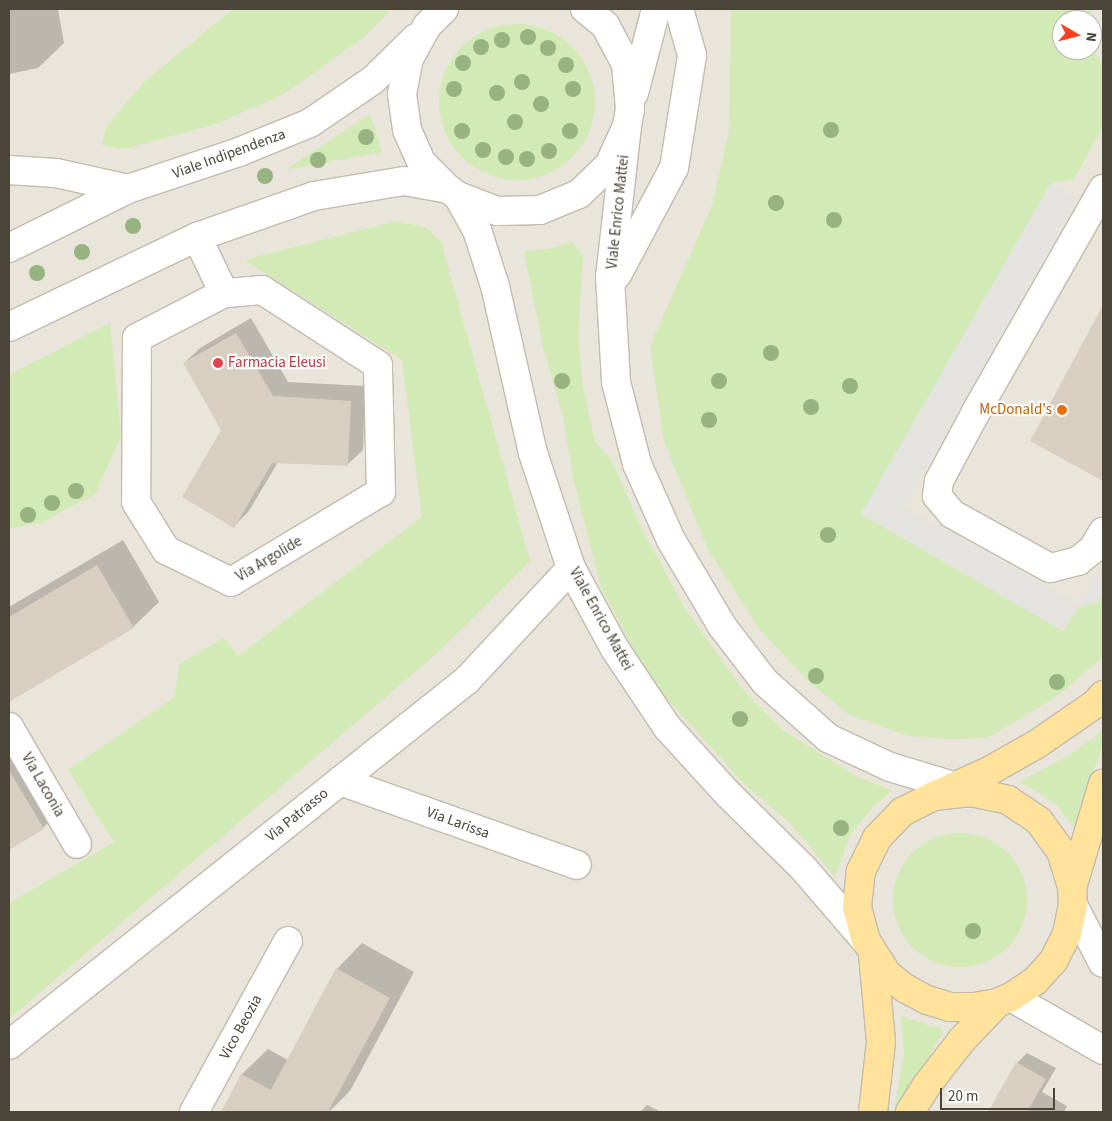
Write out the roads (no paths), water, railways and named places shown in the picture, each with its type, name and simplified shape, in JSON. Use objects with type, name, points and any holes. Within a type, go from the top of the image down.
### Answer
[{"type":"main road","points":[[873,1112],[881,1042],[869,948],[857,907],[861,871],[877,838],[902,812],[953,792],[1037,744],[1095,704],[1103,695]]},
{"type":"main road","points":[[910,1112],[927,1085],[961,1041],[1004,1000],[1035,981],[1054,960],[1067,934],[1072,897],[1103,784]]},
{"type":"main road","points":[[953,792],[1008,800],[1039,821],[1061,851],[1072,897]]},
{"type":"main road","points":[[869,948],[887,974],[906,990],[927,1000],[950,1007],[974,1007],[1004,1000]]},
{"type":"street","points":[[11,323],[197,237],[314,196],[404,181],[453,193],[497,211],[540,210],[579,194],[609,165],[629,117],[626,64],[605,25],[585,9]]},
{"type":"street","name":"Viale Enrico Mattei","points":[[656,9],[629,117],[611,286],[616,382],[637,464],[671,540],[722,626],[765,682],[828,738],[890,767],[953,792]]},
{"type":"street","points":[[611,286],[674,168],[692,55],[679,9]]},
{"type":"street","points":[[440,13],[409,58],[402,94],[407,130],[422,163],[453,193]]},
{"type":"street","name":"Viale Indipendenza","points":[[9,248],[128,189],[239,152],[310,123],[372,80],[440,13]]},
{"type":"street","points":[[9,170],[56,173],[128,189]]},
{"type":"street","points":[[1103,189],[976,412],[939,481],[937,496],[952,514],[1050,568],[1078,561],[1093,549],[1103,532]]},
{"type":"street","name":"Viale Enrico Mattei","points":[[453,193],[477,230],[496,286],[533,453],[571,568],[615,649],[667,727],[728,794],[804,869],[869,948]]},
{"type":"street","points":[[197,237],[224,293]]},
{"type":"street","name":"Via Argolide","points":[[262,290],[378,365],[381,492],[231,582],[166,550],[136,502],[137,338],[224,293],[262,290]]},
{"type":"street","name":"Via Patrasso","points":[[9,1045],[467,680],[571,568]]},
{"type":"street","name":"Via Laconia","points":[[9,727],[76,844]]},
{"type":"street","name":"Via Larissa","points":[[340,781],[577,865]]},
{"type":"street","points":[[1072,897],[1103,962]]},
{"type":"street","name":"Vico Beozia","points":[[194,1112],[288,942]]},
{"type":"street","points":[[1004,1000],[1103,1050]]},
{"type":"place","name":"Farmacia Eleusi","points":[[218,363]]},
{"type":"place","name":"McDonald's","points":[[1062,410]]}]
